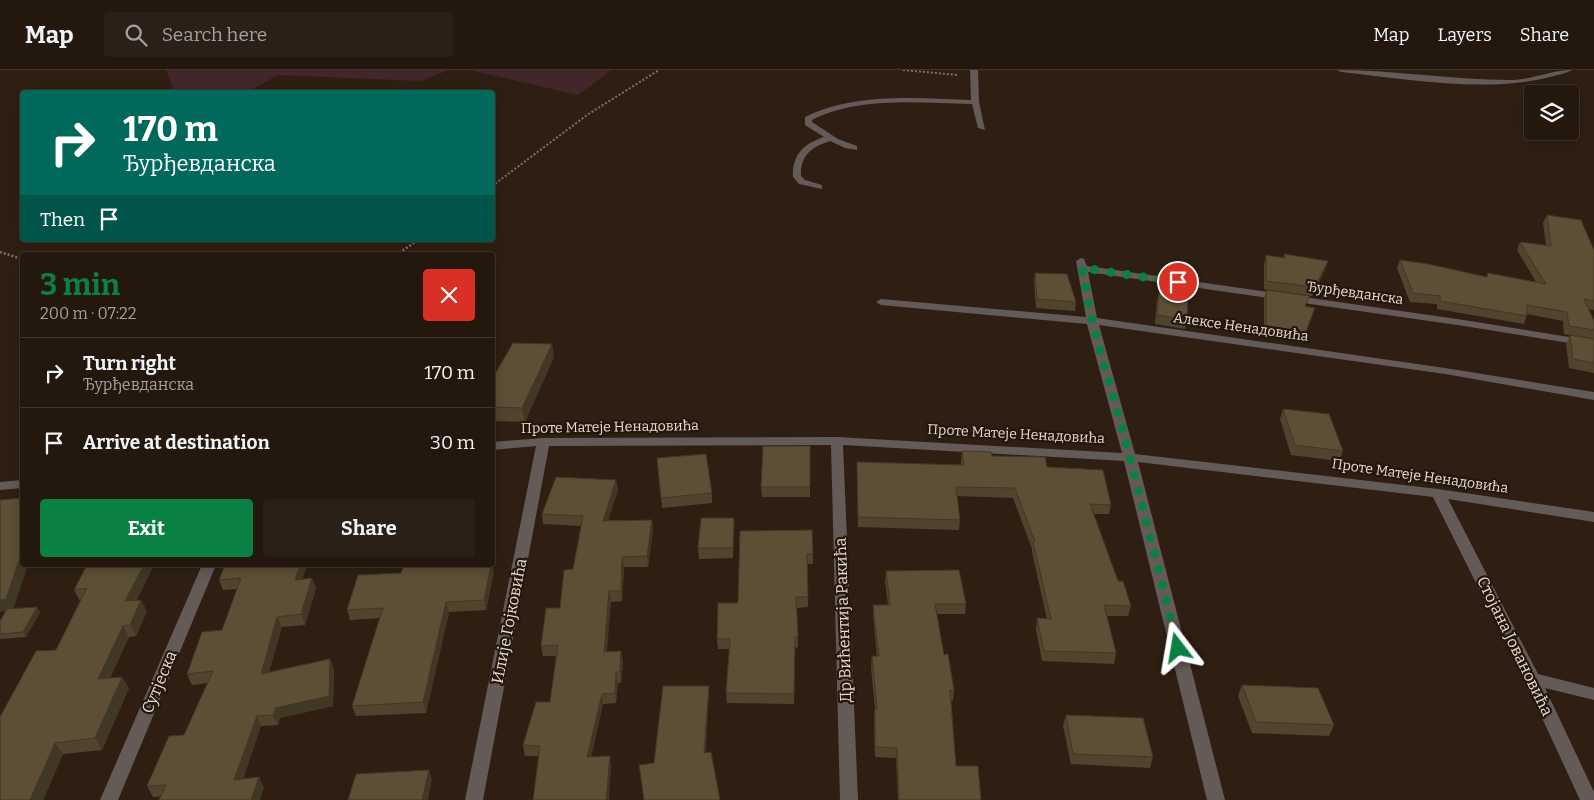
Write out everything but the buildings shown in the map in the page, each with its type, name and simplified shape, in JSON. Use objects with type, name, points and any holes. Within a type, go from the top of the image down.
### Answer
[{"type":"street","points":[[1341,70],[1442,80],[1513,82],[1539,78],[1568,70]]},
{"type":"street","points":[[974,73],[975,102],[982,128]]},
{"type":"street","points":[[854,148],[840,144],[830,138],[808,123],[808,119],[814,115],[847,106],[882,102],[975,102]]},
{"type":"street","points":[[819,187],[802,182],[797,177],[798,160],[802,153],[821,140],[830,138]]},
{"type":"street","name":"Ђурђевданска","points":[[1092,321],[1082,265],[1594,344]]},
{"type":"street","name":"Алексе Ненадовића","points":[[881,302],[1092,321],[1445,371],[1594,396]]},
{"type":"street","points":[[1092,321],[1130,457],[1216,800]]},
{"type":"street","name":"Проте Матеје Ненадовића","points":[[495,446],[543,442],[837,441],[1130,457],[1438,493],[1594,517]]},
{"type":"street","name":"Др Вићентија Ракића","points":[[837,441],[848,800]]},
{"type":"street","name":"Илије Гојковића","points":[[474,800],[543,442]]},
{"type":"street","points":[[0,486],[20,484]]},
{"type":"street","name":"Стојана Јовановића","points":[[1438,493],[1532,679],[1589,800]]},
{"type":"street","name":"Сутјеска","points":[[109,800],[208,567]]},
{"type":"street","points":[[1532,679],[1594,694]]},
{"type":"path","points":[[495,184],[587,115],[659,70]]},
{"type":"path","points":[[904,70],[974,73]]},
{"type":"path","points":[[400,252],[415,242]]},
{"type":"path","points":[[0,252],[20,258]]},
{"type":"shaded area","points":[[166,70],[449,70],[420,81],[278,75],[251,90],[173,90]]},
{"type":"shaded area","points":[[470,70],[611,70],[578,95]]},
{"type":"route","points":[[1178,282],[1082,268],[1092,321],[1130,457],[1178,648]]}]
